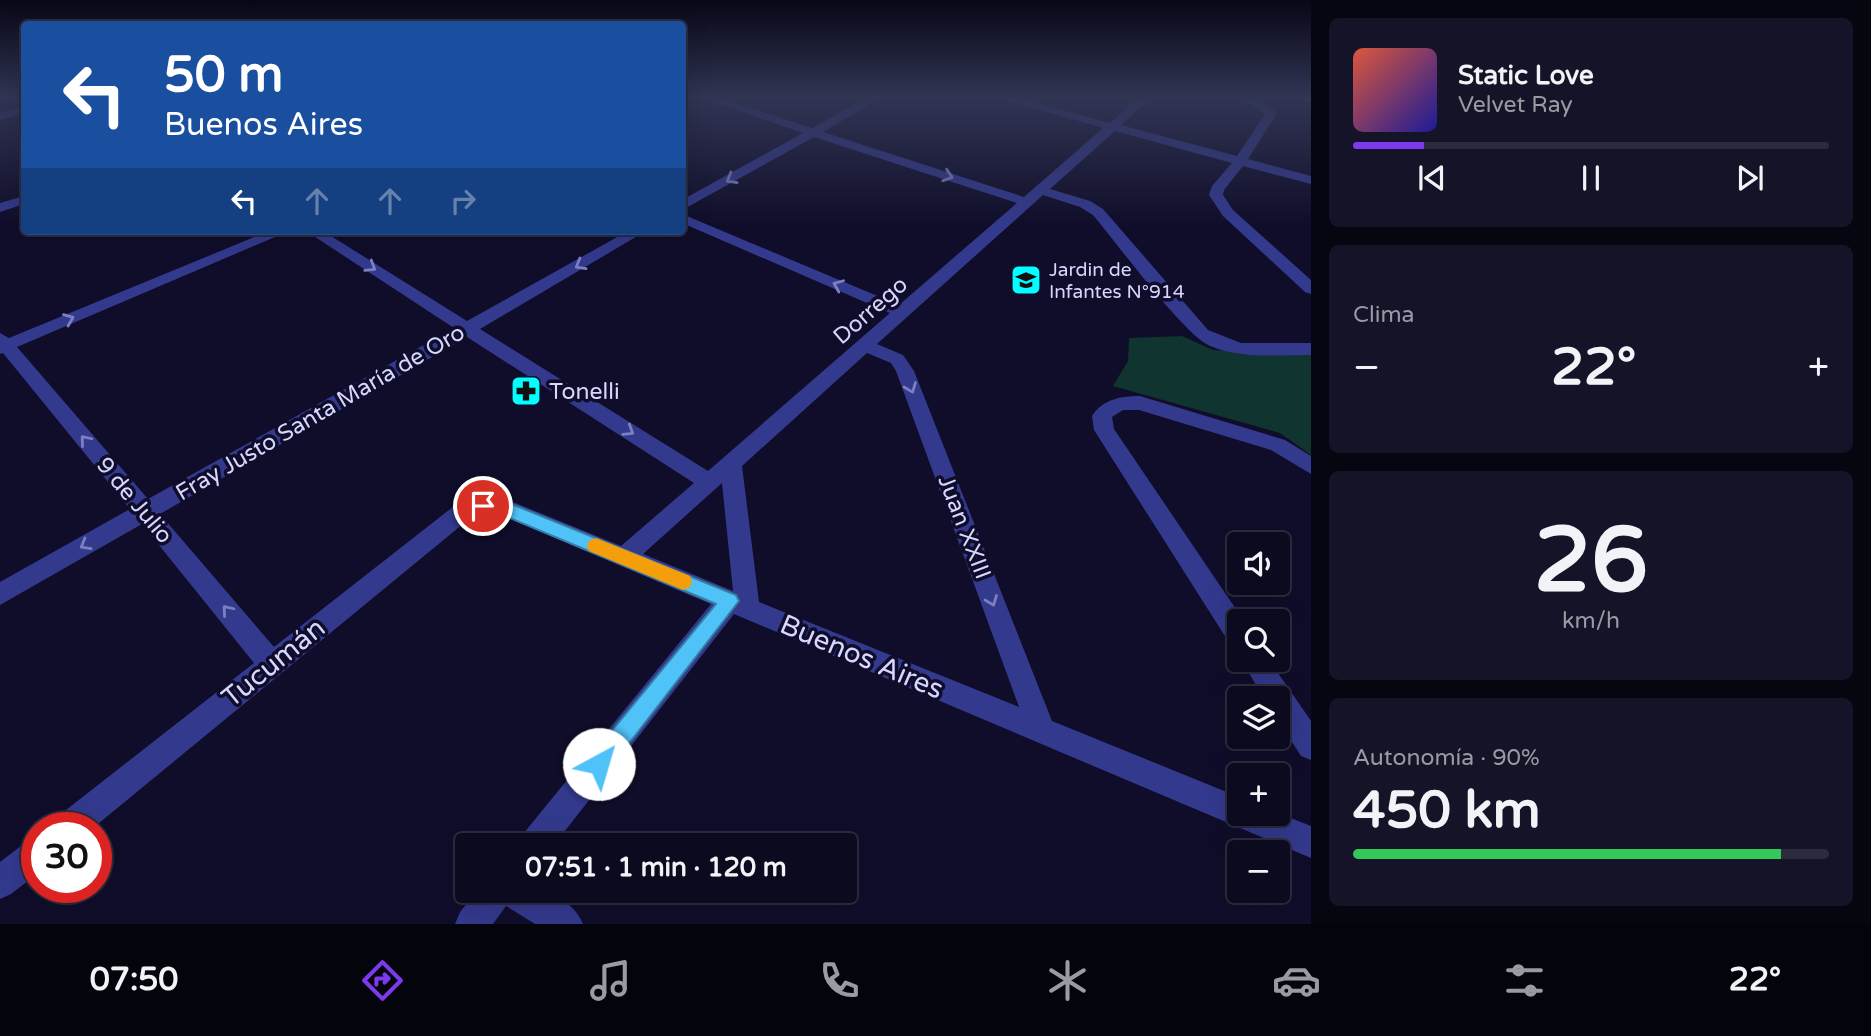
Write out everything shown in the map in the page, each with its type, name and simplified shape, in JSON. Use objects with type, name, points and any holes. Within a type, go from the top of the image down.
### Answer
[{"type":"street","points":[[686,204],[799,140]]},
{"type":"street","points":[[841,140],[1033,196],[1085,204],[1098,212]]},
{"type":"street","name":"Dorrego","points":[[624,557],[1096,140]]},
{"type":"street","points":[[1164,140],[1311,180]]},
{"type":"street","points":[[1253,140],[1217,189],[1216,195],[1220,202],[1311,289]]},
{"type":"street","points":[[1063,170],[1202,334],[1223,346],[1245,349],[1311,349]]},
{"type":"street","points":[[0,208],[21,201]]},
{"type":"street","points":[[686,220],[901,313]]},
{"type":"street","points":[[2,344],[272,235]]},
{"type":"street","points":[[319,235],[709,482]]},
{"type":"street","name":"Fray Justo Santa María de Oro","points":[[0,594],[632,235]]},
{"type":"street","name":"9 de Julio","points":[[2,344],[271,663]]},
{"type":"street","name":"Juan XXIII","points":[[864,345],[897,359],[905,371],[1042,731]]},
{"type":"street","points":[[1227,618],[1104,430],[1102,416],[1109,408],[1122,402],[1140,403],[1278,445],[1311,466]]},
{"type":"street","points":[[544,833],[738,605],[731,463]]},
{"type":"street","name":"Buenos Aires","points":[[483,506],[508,509],[1227,807]]},
{"type":"street","name":"Tucumán","points":[[88,812],[462,512],[483,506]]},
{"type":"street","points":[[1262,672],[1311,746]]},
{"type":"street","name":"Buenos Aires","points":[[1272,826],[1311,842]]},
{"type":"street","points":[[0,883],[21,866]]},
{"type":"street","points":[[472,924],[488,903]]},
{"type":"street","points":[[532,903],[566,924]]},
{"type":"green space","points":[[1182,336],[1213,350],[1311,355],[1311,455],[1280,433],[1113,386],[1128,361],[1129,338]]},
{"type":"slow traffic","points":[[596,546],[683,582]]},
{"type":"place","name":"Jardin de Infantes N°914","points":[[1026,280]]},
{"type":"place","name":"Tonelli","points":[[526,391]]},
{"type":"route","points":[[483,506],[508,509],[729,601],[599,764]]}]
